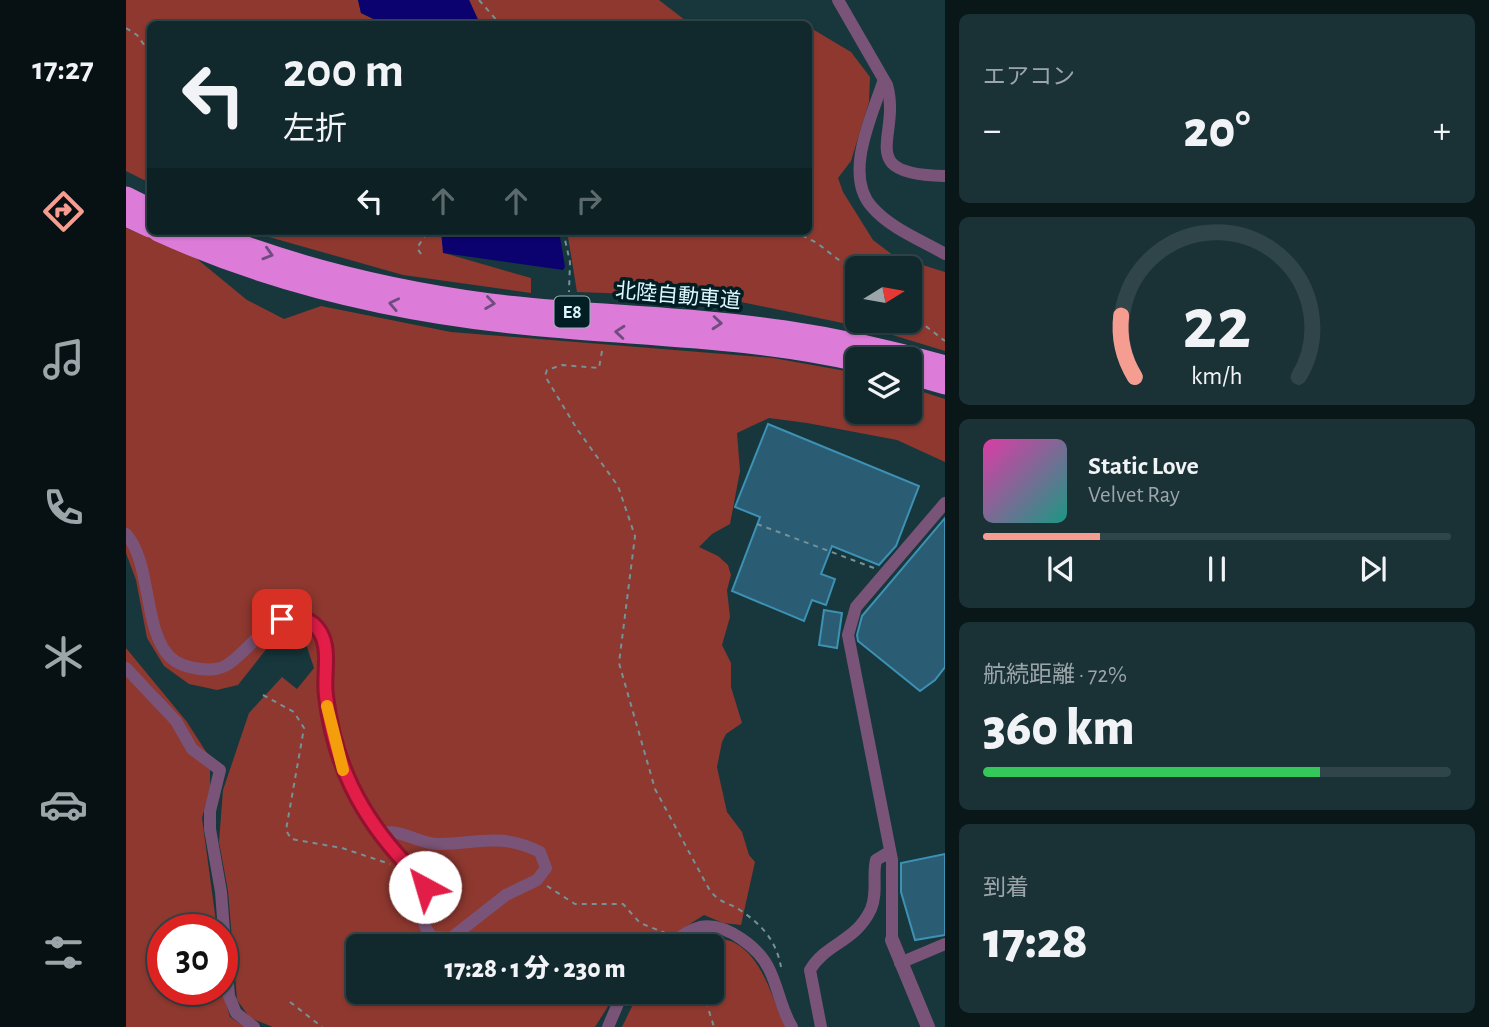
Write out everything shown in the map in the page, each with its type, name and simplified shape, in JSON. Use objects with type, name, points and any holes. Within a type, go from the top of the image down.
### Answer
[{"type":"highway","points":[[126,197],[147,207]]},
{"type":"highway","points":[[126,216],[147,226]]},
{"type":"highway","name":"北陸自動車道","points":[[169,235],[300,281],[435,313],[551,327],[747,343],[845,359]]},
{"type":"highway","name":"北陸自動車道","points":[[216,235],[315,268],[435,295],[548,310],[783,330],[842,340],[945,366]]},
{"type":"highway","points":[[922,377],[945,384]]},
{"type":"street","points":[[838,0],[881,72],[883,82],[860,165],[866,198],[890,222],[945,254]]},
{"type":"street","points":[[883,82],[887,85],[890,96],[885,137],[888,157],[894,164],[913,175],[945,176]]},
{"type":"street","points":[[928,1027],[892,940],[892,860],[848,635],[856,607],[945,503]]},
{"type":"street","points":[[126,534],[139,554],[159,639],[170,658],[184,666],[203,670],[227,665],[270,625],[282,619],[299,617],[315,625],[323,637],[328,711],[349,787],[382,833],[407,864],[427,880],[421,896],[421,909],[427,932],[438,939],[451,938],[506,895],[537,880],[547,869],[546,861],[540,852],[499,839],[437,844],[395,831],[382,833]]},
{"type":"street","points":[[126,668],[177,722],[192,749],[220,770],[210,811],[210,829],[221,892],[229,996],[236,1013],[254,1027]]},
{"type":"street","points":[[821,1027],[810,970],[816,959],[860,928],[876,895],[876,860],[886,854],[892,860]]},
{"type":"street","points":[[688,934],[702,926],[718,928],[741,939],[769,968],[783,1012],[792,1027]]},
{"type":"street","points":[[900,963],[945,944]]},
{"type":"street","points":[[608,1027],[619,1004]]},
{"type":"path","points":[[479,0],[497,21]]},
{"type":"path","points":[[126,28],[137,35],[147,48]]},
{"type":"path","points":[[421,254],[417,248],[425,235]]},
{"type":"path","points":[[565,235],[570,262],[569,292]]},
{"type":"path","points":[[801,235],[817,243],[845,265]]},
{"type":"path","points":[[922,323],[945,341]]},
{"type":"path","points":[[602,351],[599,368],[556,365],[547,370],[545,376],[570,419],[618,486],[635,536],[619,663],[645,762],[655,789],[709,889],[719,902],[738,909],[772,939],[781,967]]},
{"type":"path","points":[[757,524],[884,572]]},
{"type":"path","points":[[262,695],[294,712],[304,728],[286,830],[291,839],[342,848],[395,865],[407,864]]},
{"type":"path","points":[[537,880],[575,904],[623,904],[640,923],[667,934]]},
{"type":"path","points":[[290,1002],[323,1027]]},
{"type":"path","points":[[707,1004],[714,1027]]},
{"type":"shaded area","points":[[126,0],[358,0],[361,13],[378,21],[147,21],[147,182],[126,171]]},
{"type":"shaded area","points":[[358,0],[469,0],[479,21],[378,21],[361,13]]},
{"type":"shaded area","points":[[469,0],[659,0],[686,21],[479,21]]},
{"type":"shaded area","points":[[812,29],[851,52],[870,77],[869,102],[851,161],[838,178],[843,192],[873,240],[894,256],[845,256],[845,324],[717,297],[577,292],[568,235],[812,235]]},
{"type":"shaded area","points":[[126,228],[191,254],[247,300],[284,319],[321,306],[451,332],[773,358],[845,371],[845,424],[922,424],[922,392],[945,399],[945,462],[897,440],[807,423],[769,418],[737,433],[740,471],[730,524],[712,534],[699,547],[718,556],[728,565],[731,575],[727,590],[730,617],[722,645],[731,663],[731,687],[742,723],[726,734],[717,767],[727,812],[742,832],[749,855],[755,862],[741,925],[723,923],[704,915],[674,934],[346,934],[346,1004],[609,1004],[595,1027],[273,1027],[250,1018],[238,1001],[238,914],[230,914],[219,842],[223,790],[249,713],[282,677],[297,689],[314,668],[305,641],[293,631],[275,638],[238,685],[217,690],[189,684],[164,666],[147,638],[136,580],[126,553]]},
{"type":"shaded area","points":[[262,235],[442,235],[444,253],[531,278],[531,293],[403,275]]},
{"type":"shaded area","points":[[441,235],[560,235],[565,267],[563,270],[443,253]]},
{"type":"shaded area","points":[[922,265],[945,272],[945,351],[886,333],[922,333]]},
{"type":"shaded area","points":[[126,648],[187,722],[210,758],[210,787],[202,818],[215,914],[147,914],[147,1005],[227,1005],[230,1017],[245,1027],[126,1027]]},
{"type":"shaded area","points":[[724,939],[735,943],[754,959],[786,1027],[622,1027],[633,1004],[724,1004]]},
{"type":"building","points":[[768,424],[919,486],[896,546],[879,565],[832,546],[821,574],[835,579],[826,605],[812,600],[804,621],[732,591],[760,517],[735,507]]},
{"type":"building","points":[[945,518],[945,667],[935,680],[920,691],[858,641],[857,635],[862,616]]},
{"type":"building","points":[[824,610],[842,613],[837,648],[819,645]]},
{"type":"building","points":[[945,854],[945,935],[915,940],[901,892],[901,863]]},
{"type":"slow traffic","points":[[327,706],[343,770]]},
{"type":"route","points":[[282,619],[299,617],[315,625],[320,631],[325,652],[328,711],[349,787],[407,864],[417,874],[424,876],[427,880],[425,887]]}]
